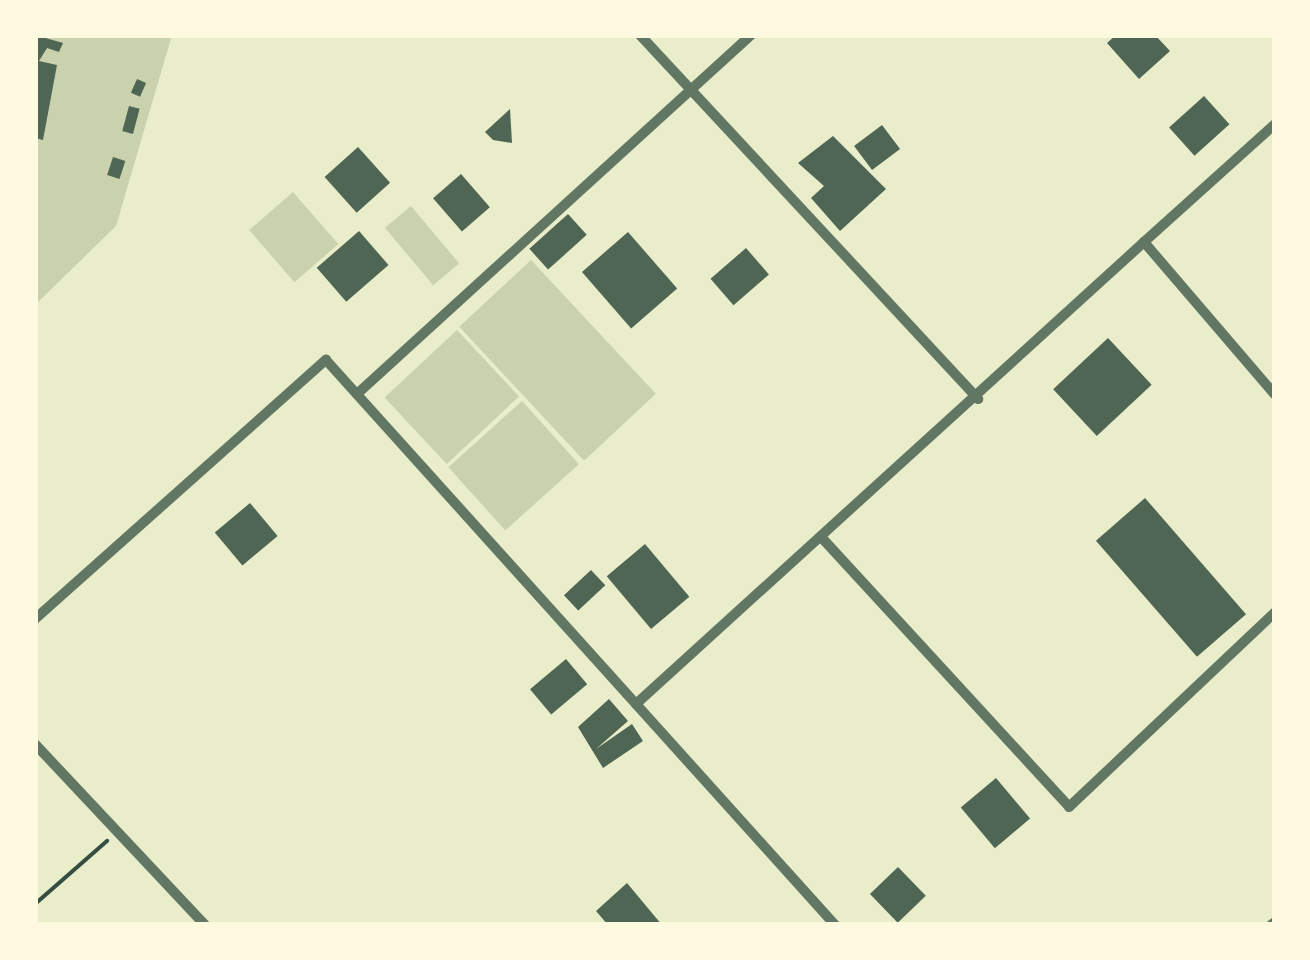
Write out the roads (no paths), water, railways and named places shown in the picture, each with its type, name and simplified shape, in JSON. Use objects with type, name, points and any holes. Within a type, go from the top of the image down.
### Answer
[{"type":"street","points":[[640,35],[978,399]]},
{"type":"street","points":[[357,394],[751,35]]},
{"type":"street","points":[[636,704],[978,399],[1275,124]]},
{"type":"street","points":[[1144,242],[1275,395]]},
{"type":"street","points":[[35,619],[326,360],[835,925]]},
{"type":"street","points":[[822,538],[1069,807],[1275,612]]},
{"type":"street","points":[[35,744],[120,830],[204,925]]}]
